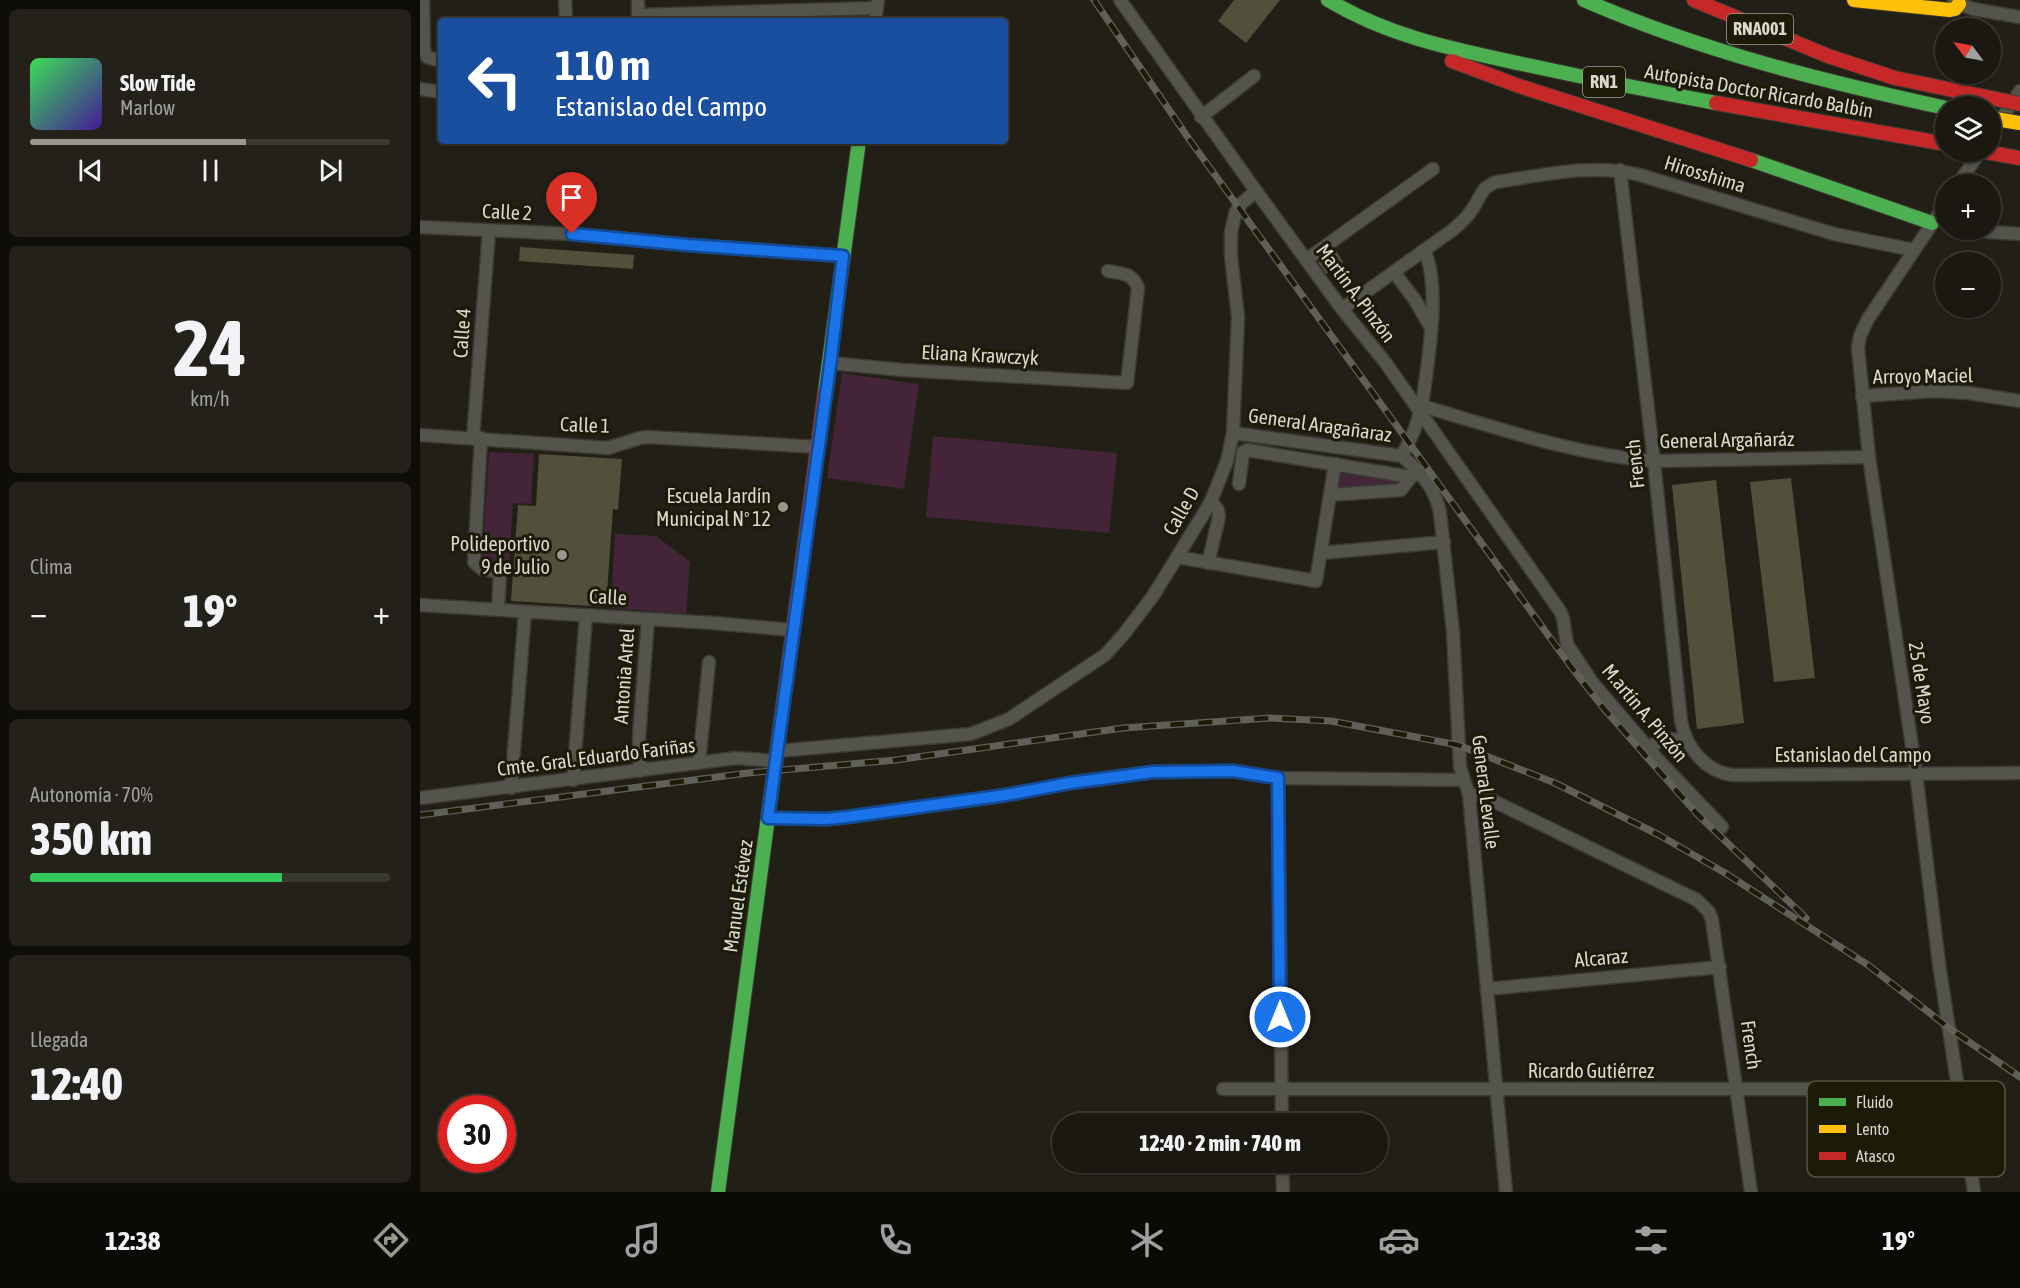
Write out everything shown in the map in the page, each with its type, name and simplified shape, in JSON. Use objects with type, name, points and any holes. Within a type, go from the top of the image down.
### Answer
[{"type":"main road","name":"Autopista Doctor Ricardo Balbín","points":[[1328,0],[1399,36],[1474,55],[1604,82],[1935,142]]},
{"type":"main road","name":"Autopista Doctor Ricardo Balbín","points":[[1584,0],[1611,13],[1737,58],[1822,81],[1935,106]]},
{"type":"main road","name":"RNA001","points":[[1694,0],[1828,56],[1895,78],[2020,104]]},
{"type":"main road","points":[[1854,0],[1950,10],[1955,9],[1954,2]]},
{"type":"main road","points":[[1399,36],[1431,52],[1509,83],[1748,159],[1935,224]]},
{"type":"main road","points":[[2001,120],[2020,123]]},
{"type":"main road","name":"Manuel Estévez","points":[[718,1192],[859,144]]},
{"type":"main road","points":[[2001,155],[2020,158]]},
{"type":"street","points":[[423,0],[424,49],[428,57],[438,60]]},
{"type":"street","points":[[565,0],[566,18]]},
{"type":"street","points":[[638,0],[638,18],[876,10]]},
{"type":"street","name":"Martín A. Pinzón","points":[[1120,0],[1201,117],[1342,309],[1421,410],[1560,611]]},
{"type":"street","points":[[1954,2],[1983,11],[2020,17]]},
{"type":"street","points":[[1201,117],[1254,75]]},
{"type":"street","points":[[420,89],[438,92]]},
{"type":"street","points":[[2001,119],[2020,91]]},
{"type":"street","name":"Hirosshima","points":[[1424,250],[1454,229],[1470,213],[1483,189],[1496,182],[1590,168],[1620,170],[1834,234],[1914,250]]},
{"type":"street","points":[[1306,260],[1433,169]]},
{"type":"street","name":"French","points":[[1620,170],[1681,721],[1685,740],[1694,752]]},
{"type":"street","name":"Calle D","points":[[777,756],[971,734],[1009,719],[1106,655],[1124,634],[1153,596],[1211,501],[1227,461],[1233,432],[1238,317],[1230,243],[1236,211],[1256,191]]},
{"type":"street","name":"Calle 2","points":[[420,227],[572,234],[843,256]]},
{"type":"street","name":"25 de Mayo","points":[[1935,229],[1914,250],[1868,319],[1860,336],[1858,365],[1869,457],[1916,773],[1939,964],[1958,1081]]},
{"type":"street","name":"Calle 4","points":[[489,231],[477,438],[474,562],[482,569],[500,572],[498,609]]},
{"type":"street","points":[[2001,233],[2020,234]]},
{"type":"street","points":[[1342,309],[1424,250],[1429,259],[1432,330],[1421,410],[1410,444],[1402,456]]},
{"type":"street","name":"Eliana Krawczyk","points":[[830,363],[903,370],[1127,382],[1138,288],[1136,280],[1131,275],[1108,271]]},
{"type":"street","points":[[1394,272],[1415,300],[1432,330]]},
{"type":"street","name":"Arroyo Maciel","points":[[1862,396],[1934,391],[1978,394],[2020,401]]},
{"type":"street","name":"General Argañaráz","points":[[1421,410],[1587,451],[1629,459],[1654,461],[1869,457]]},
{"type":"street","name":"General Aragañaraz","points":[[1233,432],[1402,456]]},
{"type":"street","name":"Calle 1","points":[[420,435],[608,448],[649,437],[819,447]]},
{"type":"street","points":[[1239,484],[1244,452],[1247,450],[1416,475]]},
{"type":"street","name":"General Levalle","points":[[1402,456],[1416,475],[1425,477],[1438,500],[1444,542],[1455,653],[1458,745],[1462,780],[1469,795],[1506,1192]]},
{"type":"street","points":[[1177,557],[1316,581],[1335,464]]},
{"type":"street","points":[[1330,495],[1401,490],[1416,475]]},
{"type":"street","points":[[1208,562],[1219,517],[1218,510],[1211,501]]},
{"type":"street","points":[[1321,553],[1444,542]]},
{"type":"street","name":"Calle","points":[[420,605],[713,622],[793,630]]},
{"type":"street","name":"M.artín A. Pinzón","points":[[1560,611],[1567,644],[1592,682],[1647,748],[1722,827]]},
{"type":"street","points":[[511,788],[525,612]]},
{"type":"street","points":[[573,780],[586,616]]},
{"type":"street","name":"Antonia Artel","points":[[640,771],[639,737],[648,619]]},
{"type":"street","points":[[699,764],[709,662]]},
{"type":"street","points":[[1647,748],[1663,739],[1685,740]]},
{"type":"street","name":"Estanislao del Campo","points":[[1694,752],[1712,769],[1733,775],[2020,773]]},
{"type":"street","name":"Cmte. Gral. Eduardo Fariñas","points":[[420,798],[736,758],[777,756]]},
{"type":"street","points":[[768,818],[847,817],[1153,772],[1233,771],[1278,778],[1462,780]]},
{"type":"street","points":[[1278,778],[1282,1113]]},
{"type":"street","name":"French","points":[[1469,795],[1481,795],[1490,799],[1704,905],[1712,920],[1720,967],[1751,1192]]},
{"type":"street","name":"Alcaraz","points":[[1487,989],[1720,967]]},
{"type":"street","name":"Ricardo Gutiérrez","points":[[1223,1089],[1807,1090]]},
{"type":"street","points":[[1282,1173],[1283,1192]]},
{"type":"street","name":"25 de Mayo","points":[[1972,1177],[1974,1192]]},
{"type":"shaded area","points":[[842,373],[919,384],[904,489],[827,478]]},
{"type":"shaded area","points":[[933,436],[1117,453],[1109,533],[926,517]]},
{"type":"shaded area","points":[[489,452],[534,454],[531,504],[513,503],[509,565],[482,564]]},
{"type":"shaded area","points":[[1339,469],[1402,481],[1396,486],[1336,488]]},
{"type":"shaded area","points":[[615,534],[656,536],[690,562],[686,614],[611,608]]},
{"type":"building","points":[[1234,0],[1280,0],[1246,43],[1218,21]]},
{"type":"building","points":[[520,247],[634,255],[633,269],[519,261]]},
{"type":"building","points":[[1335,249],[1343,262],[1326,274],[1318,262]]},
{"type":"building","name":"Polideportivo 9 de Julio","points":[[539,454],[622,459],[618,510],[613,509],[606,607],[511,601],[518,505],[536,506]]},
{"type":"building","points":[[1791,478],[1815,678],[1774,682],[1750,482]]},
{"type":"building","points":[[1716,480],[1744,723],[1697,729],[1672,485]]},
{"type":"railway","points":[[1094,0],[1189,139],[1572,668],[1605,710],[1698,815],[1806,918]]},
{"type":"railway","points":[[420,815],[748,773],[896,760],[1123,728],[1270,718],[1331,721],[1458,745],[1555,783],[1659,835],[1725,873],[1868,965],[1949,1028],[2020,1077]]},
{"type":"traffic: fast","points":[[1328,0],[1375,24],[1447,47],[1716,103]]},
{"type":"traffic: fast","points":[[1584,0],[1672,35],[1762,63],[1935,105]]},
{"type":"traffic: fast","points":[[825,392],[859,144]]},
{"type":"traffic: fast","points":[[1751,160],[1932,223]]},
{"type":"traffic: fast","points":[[718,1192],[772,787]]},
{"type":"traffic: slow","points":[[1854,0],[1950,10],[1955,9],[1959,4]]},
{"type":"traffic: slow","points":[[2001,120],[2020,123]]},
{"type":"traffic: jam","points":[[1694,0],[1828,56]]},
{"type":"traffic: jam","points":[[1828,56],[1895,78],[2020,104]]},
{"type":"traffic: jam","points":[[1452,61],[1519,86],[1751,160]]},
{"type":"traffic: jam","points":[[1716,103],[1935,142]]},
{"type":"traffic: jam","points":[[2001,155],[2020,158]]},
{"type":"traffic: jam","points":[[772,787],[825,392]]},
{"type":"place","name":"Escuela Jardín Municipal Nº 12","points":[[783,507]]},
{"type":"place","name":"Polideportivo 9 de Julio","points":[[562,555]]},
{"type":"route","points":[[572,234],[843,256],[768,818],[847,817],[1153,772],[1233,771],[1278,778],[1280,1017]]}]
